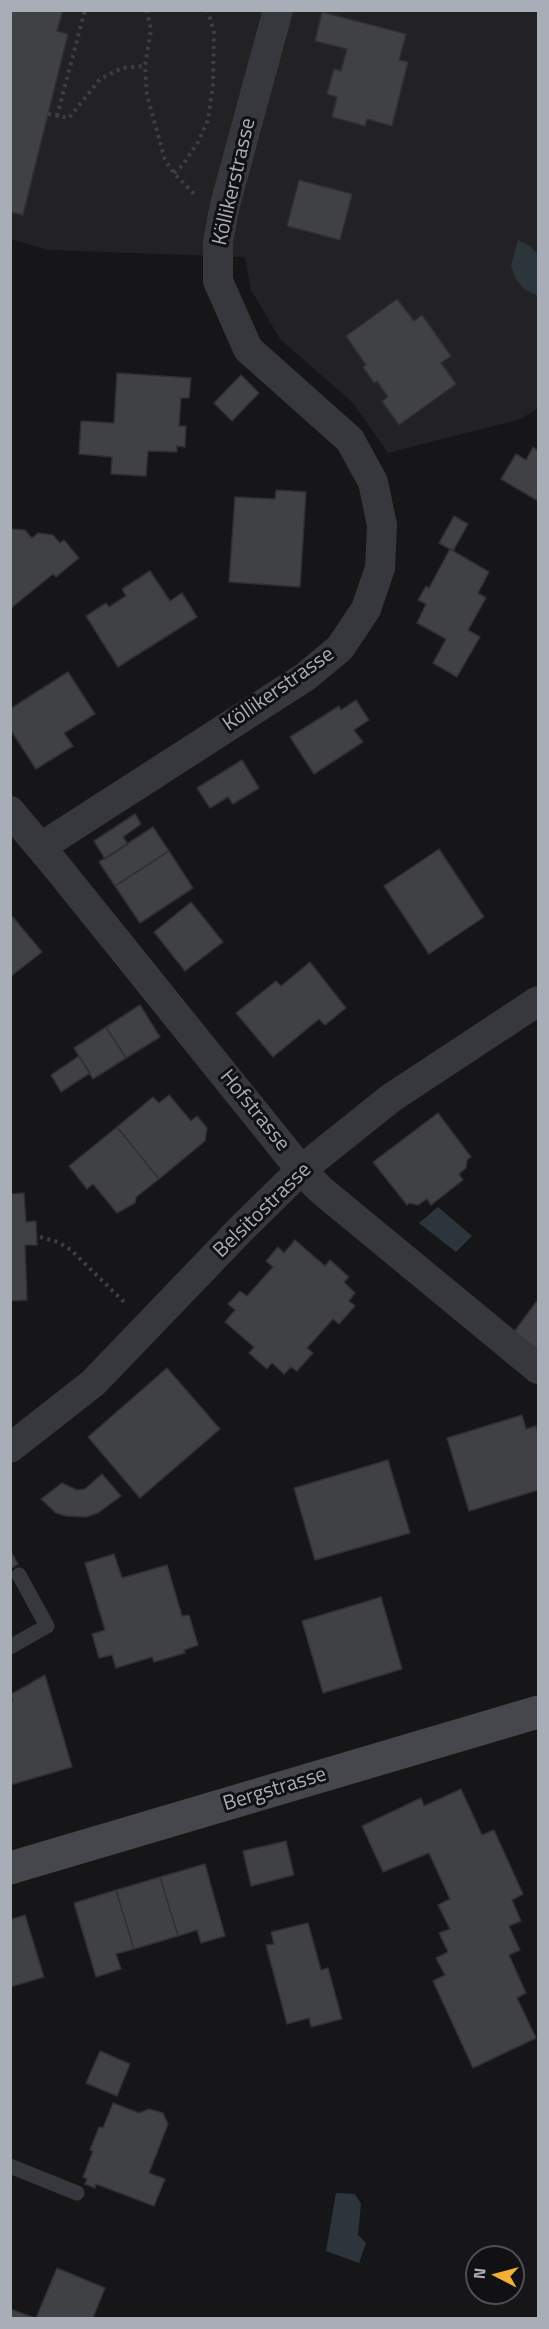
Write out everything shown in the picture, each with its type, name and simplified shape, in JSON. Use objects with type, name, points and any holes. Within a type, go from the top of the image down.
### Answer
[{"type":"main road","name":"Bergstrasse","points":[[10,1868],[538,1712]]},
{"type":"street","name":"Köllikerstrasse","points":[[41,847],[305,676],[340,648],[366,609],[380,568],[382,525],[373,482],[350,440],[248,349],[218,281],[218,242],[225,206],[279,10]]},
{"type":"street","name":"Hofstrasse","points":[[10,811],[302,1170],[321,1190],[538,1370]]},
{"type":"street","name":"Belsitostrasse","points":[[10,1449],[93,1383],[240,1230],[302,1170],[392,1098],[538,1001]]},
{"type":"lane","points":[[10,1647],[47,1626],[19,1575]]},
{"type":"lane","points":[[10,2166],[77,2193]]},
{"type":"path","points":[[57,116],[84,10]]},
{"type":"path","points":[[147,10],[151,30],[145,66],[147,95],[165,160],[195,195],[202,198]]},
{"type":"path","points":[[174,173],[182,166],[198,142],[208,120],[213,84],[214,33],[208,10]]},
{"type":"path","points":[[48,114],[69,118],[100,79],[122,68],[145,66]]},
{"type":"path","points":[[40,1237],[58,1242],[71,1250],[118,1296]]},
{"type":"shaded area","points":[[10,11],[538,11],[538,408],[521,419],[388,453],[352,402],[280,339],[251,290],[245,257],[48,250],[11,239]]},
{"type":"shaded area","points":[[518,240],[538,254],[538,296],[524,289],[516,279],[511,266]]},
{"type":"shaded area","points":[[438,1207],[472,1236],[456,1252],[419,1223]]},
{"type":"shaded area","points":[[336,2193],[355,2194],[361,2204],[358,2235],[366,2243],[359,2263],[326,2251]]},
{"type":"building","points":[[10,10],[63,10],[57,31],[68,34],[23,215],[10,212]]},
{"type":"building","points":[[322,12],[406,34],[399,60],[408,62],[392,126],[367,119],[365,126],[332,117],[337,97],[327,94],[334,69],[341,71],[347,49],[315,41]]},
{"type":"building","points":[[299,180],[352,194],[340,240],[287,226]]},
{"type":"building","points":[[397,299],[414,321],[422,315],[451,356],[441,363],[456,384],[399,425],[382,401],[388,397],[377,381],[374,383],[363,367],[366,365],[346,336]]},
{"type":"building","points":[[117,373],[191,378],[189,398],[181,398],[179,426],[186,426],[185,447],[177,446],[177,452],[148,451],[146,476],[111,474],[112,457],[79,454],[81,421],[114,423]]},
{"type":"building","points":[[241,375],[259,393],[232,421],[214,403]]},
{"type":"building","points":[[533,447],[538,451],[538,501],[501,479],[516,454],[526,460]]},
{"type":"building","points":[[276,490],[306,492],[300,587],[229,582],[235,497],[275,499]]},
{"type":"building","points":[[454,516],[468,524],[453,551],[439,543]]},
{"type":"building","points":[[10,529],[25,530],[32,538],[38,533],[53,535],[60,543],[64,540],[79,558],[56,577],[53,574],[10,609]]},
{"type":"building","points":[[450,549],[489,572],[478,593],[486,598],[468,630],[480,637],[457,677],[433,663],[446,639],[417,623],[426,604],[418,600],[426,586],[429,588]]},
{"type":"building","points":[[150,571],[170,601],[182,593],[197,617],[118,667],[86,616],[106,603],[109,607],[126,596],[122,589]]},
{"type":"building","points":[[68,672],[95,714],[64,733],[73,746],[36,769],[10,729],[10,709]]},
{"type":"building","points":[[356,700],[369,720],[354,730],[363,742],[314,774],[290,737],[339,706],[341,710]]},
{"type":"building","points":[[242,760],[259,788],[233,804],[228,797],[210,808],[197,788]]},
{"type":"building","points":[[135,814],[141,824],[123,837],[128,844],[105,859],[94,841]]},
{"type":"building","points":[[153,827],[169,851],[115,886],[99,862]]},
{"type":"building","points":[[439,849],[484,917],[429,954],[384,886]]},
{"type":"building","points":[[169,851],[193,888],[140,923],[115,886]]},
{"type":"building","points":[[191,902],[223,942],[185,971],[154,932]]},
{"type":"building","points":[[12,916],[42,952],[10,977],[10,917]]},
{"type":"building","points":[[310,962],[346,1008],[325,1025],[319,1019],[273,1057],[236,1013],[276,981],[281,986]]},
{"type":"building","points":[[140,1005],[160,1037],[126,1058],[106,1027]]},
{"type":"building","points":[[106,1027],[126,1058],[93,1079],[74,1048]]},
{"type":"building","points":[[79,1056],[90,1073],[61,1092],[51,1075]]},
{"type":"building","points":[[169,1095],[191,1121],[197,1116],[207,1128],[205,1141],[159,1179],[117,1127],[153,1097],[159,1103]]},
{"type":"building","points":[[438,1113],[471,1157],[467,1160],[466,1168],[459,1174],[463,1180],[431,1205],[427,1199],[418,1205],[409,1203],[407,1205],[373,1162]]},
{"type":"building","points":[[117,1127],[159,1179],[136,1197],[135,1203],[117,1213],[93,1184],[87,1189],[69,1166]]},
{"type":"building","points":[[24,1193],[26,1222],[36,1221],[37,1245],[25,1245],[27,1300],[10,1301],[10,1194]]},
{"type":"building","points":[[295,1240],[325,1266],[330,1260],[349,1277],[344,1282],[355,1293],[349,1301],[355,1306],[339,1324],[333,1319],[307,1348],[313,1353],[297,1371],[291,1367],[284,1374],[272,1363],[267,1369],[249,1353],[254,1347],[225,1322],[235,1310],[228,1304],[240,1291],[247,1296],[273,1267],[266,1261],[278,1247],[284,1253]]},
{"type":"building","points":[[536,1302],[538,1303],[538,1350],[514,1332]]},
{"type":"building","points":[[167,1368],[220,1429],[140,1498],[88,1437]]},
{"type":"building","points":[[522,1415],[526,1429],[536,1426],[538,1434],[538,1490],[469,1511],[447,1438]]},
{"type":"building","points":[[388,1460],[410,1533],[315,1560],[294,1488]]},
{"type":"building","points":[[102,1474],[121,1496],[98,1513],[86,1517],[66,1516],[56,1513],[41,1499],[62,1483],[77,1490],[85,1489]]},
{"type":"building","points":[[10,1550],[18,1564],[10,1569]]},
{"type":"building","points":[[114,1554],[122,1578],[167,1565],[182,1616],[189,1615],[198,1645],[184,1650],[185,1653],[154,1662],[152,1657],[116,1668],[112,1655],[99,1658],[92,1634],[105,1630],[85,1563]]},
{"type":"building","points":[[381,1597],[402,1669],[323,1693],[302,1621]]},
{"type":"building","points":[[45,1675],[72,1767],[10,1785],[10,1702],[13,1701],[10,1695]]},
{"type":"building","points":[[461,1789],[482,1835],[494,1830],[523,1894],[512,1900],[521,1921],[509,1926],[520,1950],[509,1955],[526,1993],[517,1998],[536,2038],[473,2068],[433,1981],[445,1975],[436,1958],[448,1952],[439,1933],[450,1929],[438,1905],[450,1899],[429,1853],[383,1872],[362,1826],[421,1798],[424,1806]]},
{"type":"building","points":[[286,1841],[294,1875],[251,1886],[243,1851]]},
{"type":"building","points":[[205,1864],[225,1936],[201,1943],[197,1930],[178,1936],[160,1877]]},
{"type":"building","points":[[160,1877],[178,1936],[134,1949],[116,1890]]},
{"type":"building","points":[[116,1890],[134,1949],[116,1954],[121,1969],[96,1977],[74,1903]]},
{"type":"building","points":[[25,1915],[44,1977],[10,1987],[10,1920]]},
{"type":"building","points":[[308,1923],[321,1970],[328,1968],[342,2019],[311,2027],[309,2018],[287,2024],[266,1945],[274,1944],[271,1932]]},
{"type":"building","points":[[100,2051],[130,2064],[117,2096],[86,2083]]},
{"type":"building","points":[[113,2103],[139,2113],[149,2109],[163,2113],[168,2124],[149,2173],[165,2179],[154,2206],[96,2184],[95,2188],[85,2184],[87,2179],[83,2177],[93,2151],[90,2150],[99,2127],[103,2128]]},
{"type":"building","points":[[57,2268],[105,2288],[93,2318],[36,2318]]},
{"type":"building","points":[[10,2309],[35,2318],[10,2318]]}]
